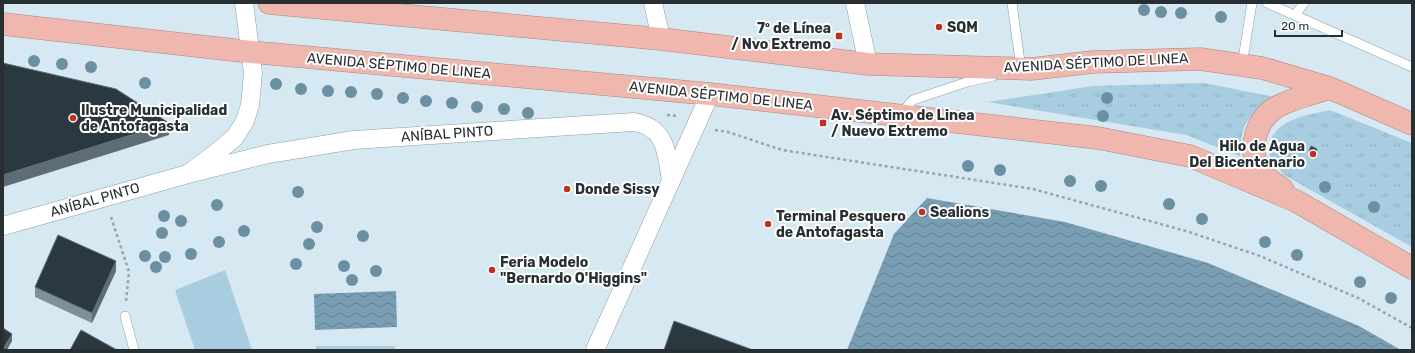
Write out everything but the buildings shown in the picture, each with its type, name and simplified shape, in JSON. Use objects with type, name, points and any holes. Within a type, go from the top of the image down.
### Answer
[{"type":"highway","name":"AVENIDA SÉPTIMO DE LINEA","points":[[269,3],[661,39],[868,64],[1021,69],[1093,62],[1146,59],[1200,59],[1262,68],[1330,88],[1412,124]]},
{"type":"highway","name":"AVENIDA SÉPTIMO DE LINEA","points":[[3,24],[251,52],[710,94],[1098,138],[1190,156],[1296,201],[1412,268]]},
{"type":"highway","points":[[1296,201],[1262,172],[1254,151],[1258,130],[1262,122],[1275,108],[1330,88]]},
{"type":"street","name":"ANÍBAL PINTO","points":[[188,174],[235,137],[245,121],[250,104],[253,73],[244,3]]},
{"type":"street","points":[[653,3],[661,39]]},
{"type":"street","points":[[855,3],[868,64]]},
{"type":"street","points":[[595,350],[710,94]]},
{"type":"street","name":"ANÍBAL PINTO","points":[[3,226],[188,174],[268,154],[354,140],[634,122],[647,124],[665,146],[671,180]]},
{"type":"lane","points":[[897,116],[913,100],[967,82],[1021,69],[1012,3]]},
{"type":"lane","points":[[1242,65],[1252,3]]},
{"type":"lane","points":[[1267,3],[1412,67]]},
{"type":"lane","points":[[1295,15],[1304,3]]},
{"type":"lane","points":[[125,316],[134,350]]},
{"type":"path","points":[[694,130],[710,129],[728,132],[782,150],[1033,189],[1093,205],[1186,231],[1260,256],[1358,298],[1412,328]]},
{"type":"path","points":[[105,197],[129,272],[125,316]]},
{"type":"green space","points":[[1204,83],[1275,97],[1252,115],[1244,127],[1240,156],[1186,135],[988,102],[1093,86]]},
{"type":"green space","points":[[1330,110],[1412,143],[1412,247],[1284,175],[1270,157],[1271,139],[1282,126],[1297,118]]},
{"type":"green space","points":[[225,270],[252,350],[195,350],[175,290]]},
{"type":"green space","points":[[316,346],[395,346],[395,350],[316,350]]},
{"type":"water","points":[[927,198],[1065,222],[1208,263],[1359,326],[1401,350],[847,350],[894,234]]},
{"type":"water","points":[[396,291],[397,327],[315,330],[314,294]]},
{"type":"place","name":"SQM","points":[[939,27]]},
{"type":"place","name":"7º de Línea / Nvo Extremo","points":[[839,36]]},
{"type":"place","name":"Ilustre Municipalidad de Antofagasta","points":[[73,118]]},
{"type":"place","name":"Av. Séptimo de Linea / Nuevo Extremo","points":[[823,123]]},
{"type":"place","name":"Hilo de Agua Del Bicentenario","points":[[1313,154]]},
{"type":"place","name":"Donde Sissy","points":[[567,189]]},
{"type":"place","name":"Sealions","points":[[922,212]]},
{"type":"place","name":"Terminal Pesquero de Antofagasta","points":[[768,224]]},
{"type":"place","name":"Feria Modelo \"Bernardo O'Higgins\"","points":[[492,270]]}]
